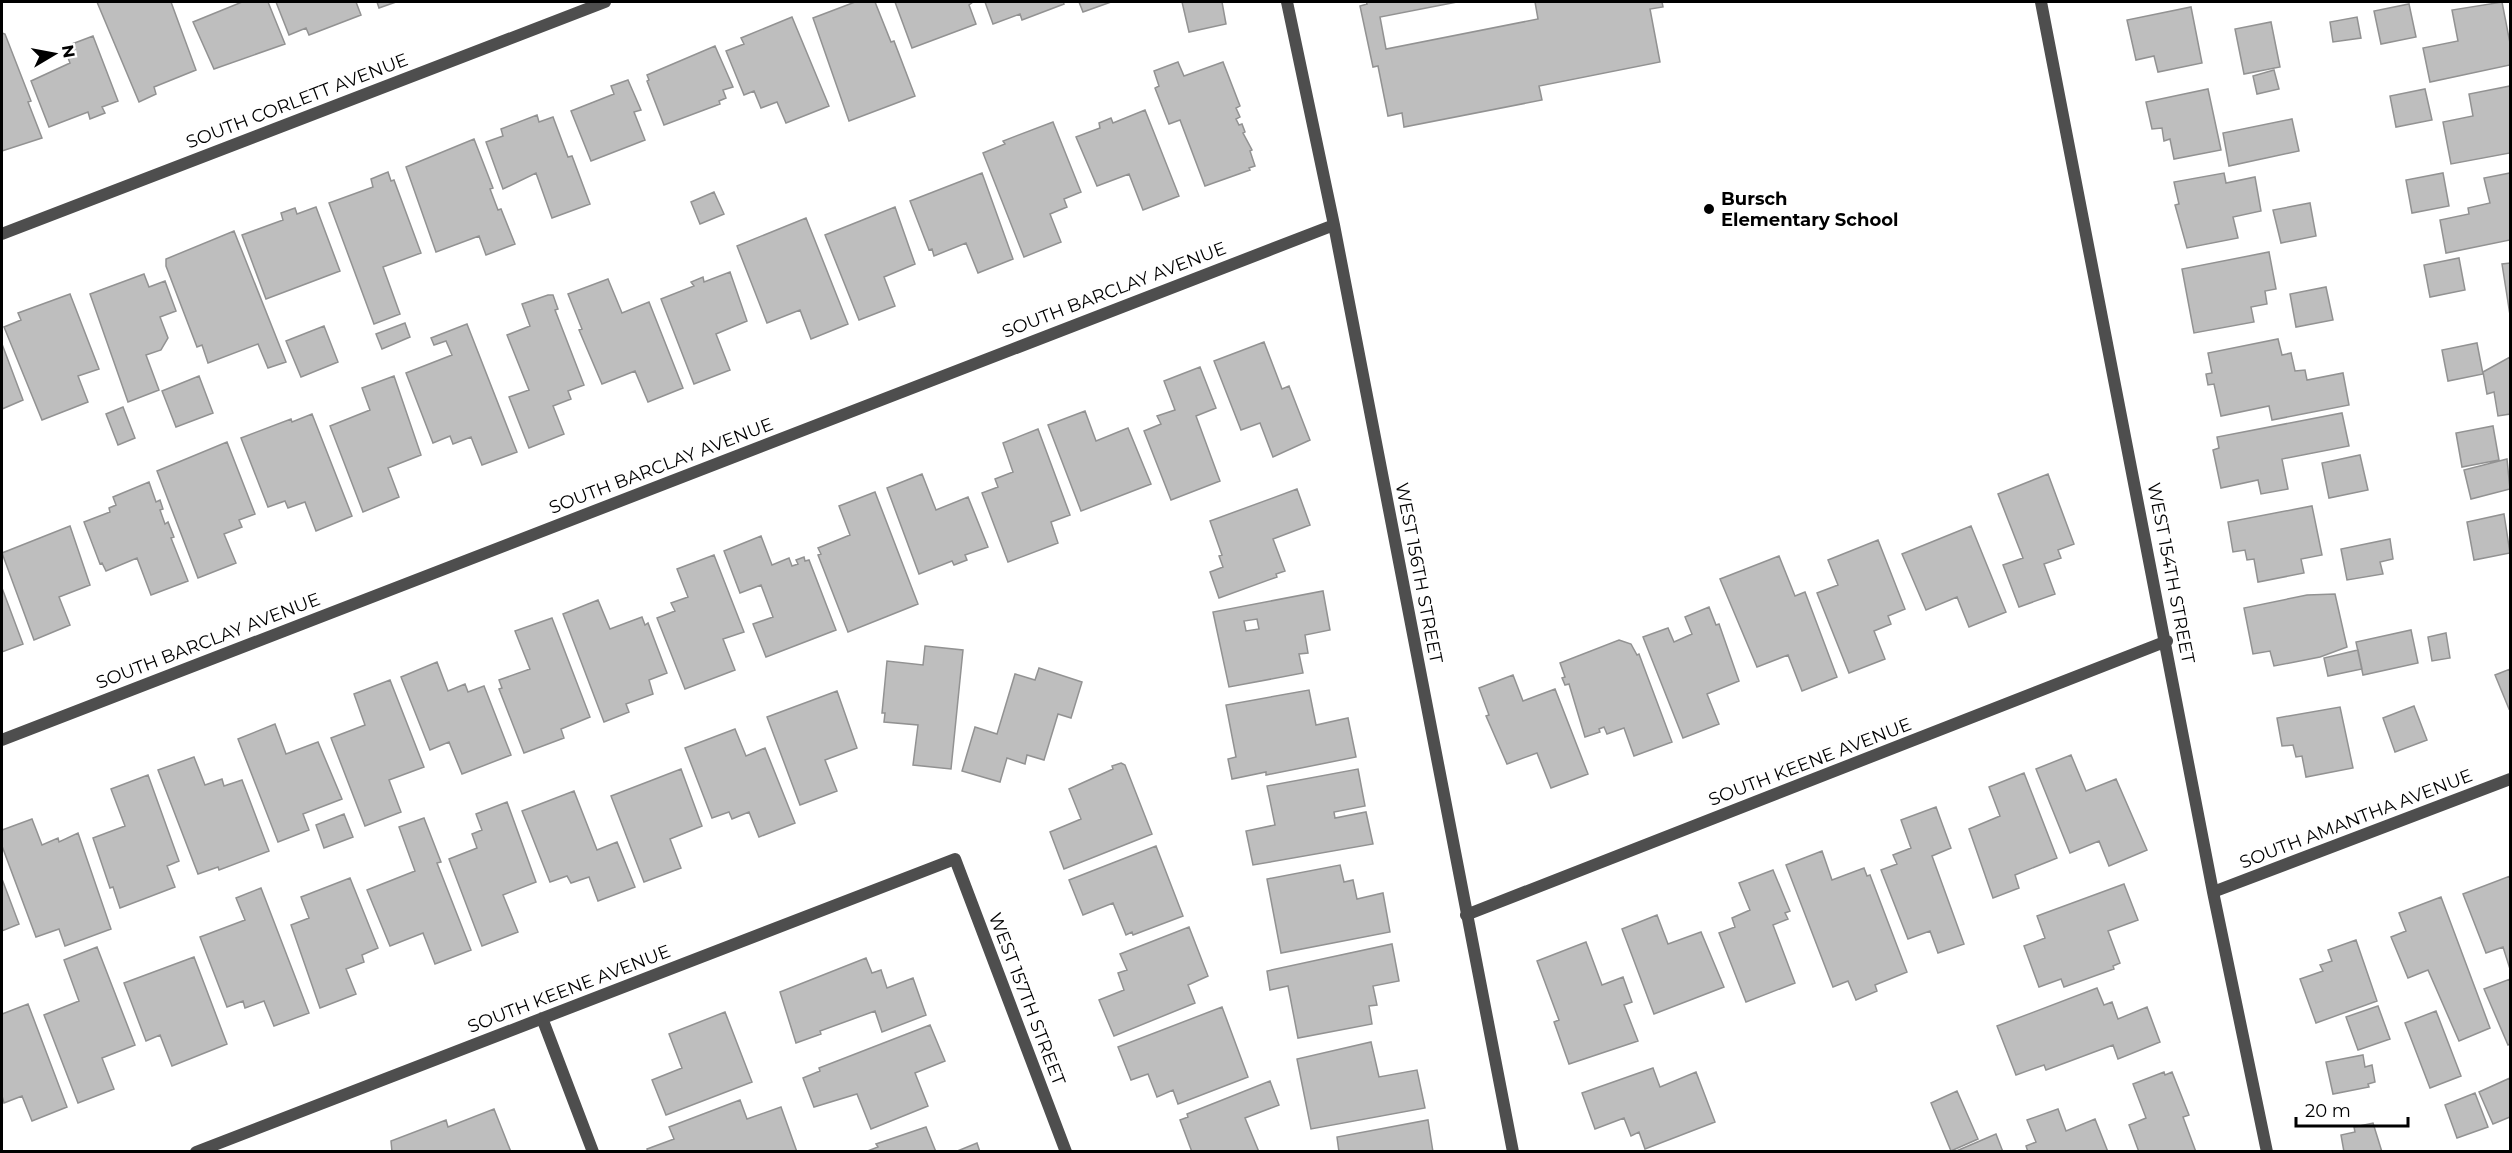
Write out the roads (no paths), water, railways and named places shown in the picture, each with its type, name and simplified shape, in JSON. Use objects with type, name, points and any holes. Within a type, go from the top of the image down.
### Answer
[{"type":"street","name":"SOUTH CORLETT AVENUE","points":[[2,234],[605,2]]},
{"type":"street","name":"WEST 156TH STREET","points":[[1287,2],[1334,225],[1513,1152]]},
{"type":"street","name":"WEST 154TH STREET","points":[[2041,2],[2213,892],[2267,1152]]},
{"type":"street","name":"SOUTH BARCLAY AVENUE","points":[[2,740],[1334,225]]},
{"type":"street","name":"SOUTH KEENE AVENUE","points":[[1466,915],[2166,641]]},
{"type":"street","name":"SOUTH AMANTHA AVENUE","points":[[2213,892],[2511,779]]},
{"type":"street","name":"SOUTH KEENE AVENUE","points":[[196,1152],[954,859]]},
{"type":"street","name":"WEST 157TH STREET","points":[[954,859],[1066,1152]]},
{"type":"street","points":[[542,1018],[593,1152]]},
{"type":"place","name":"Bursch Elementary School","points":[[1709,209]]}]
